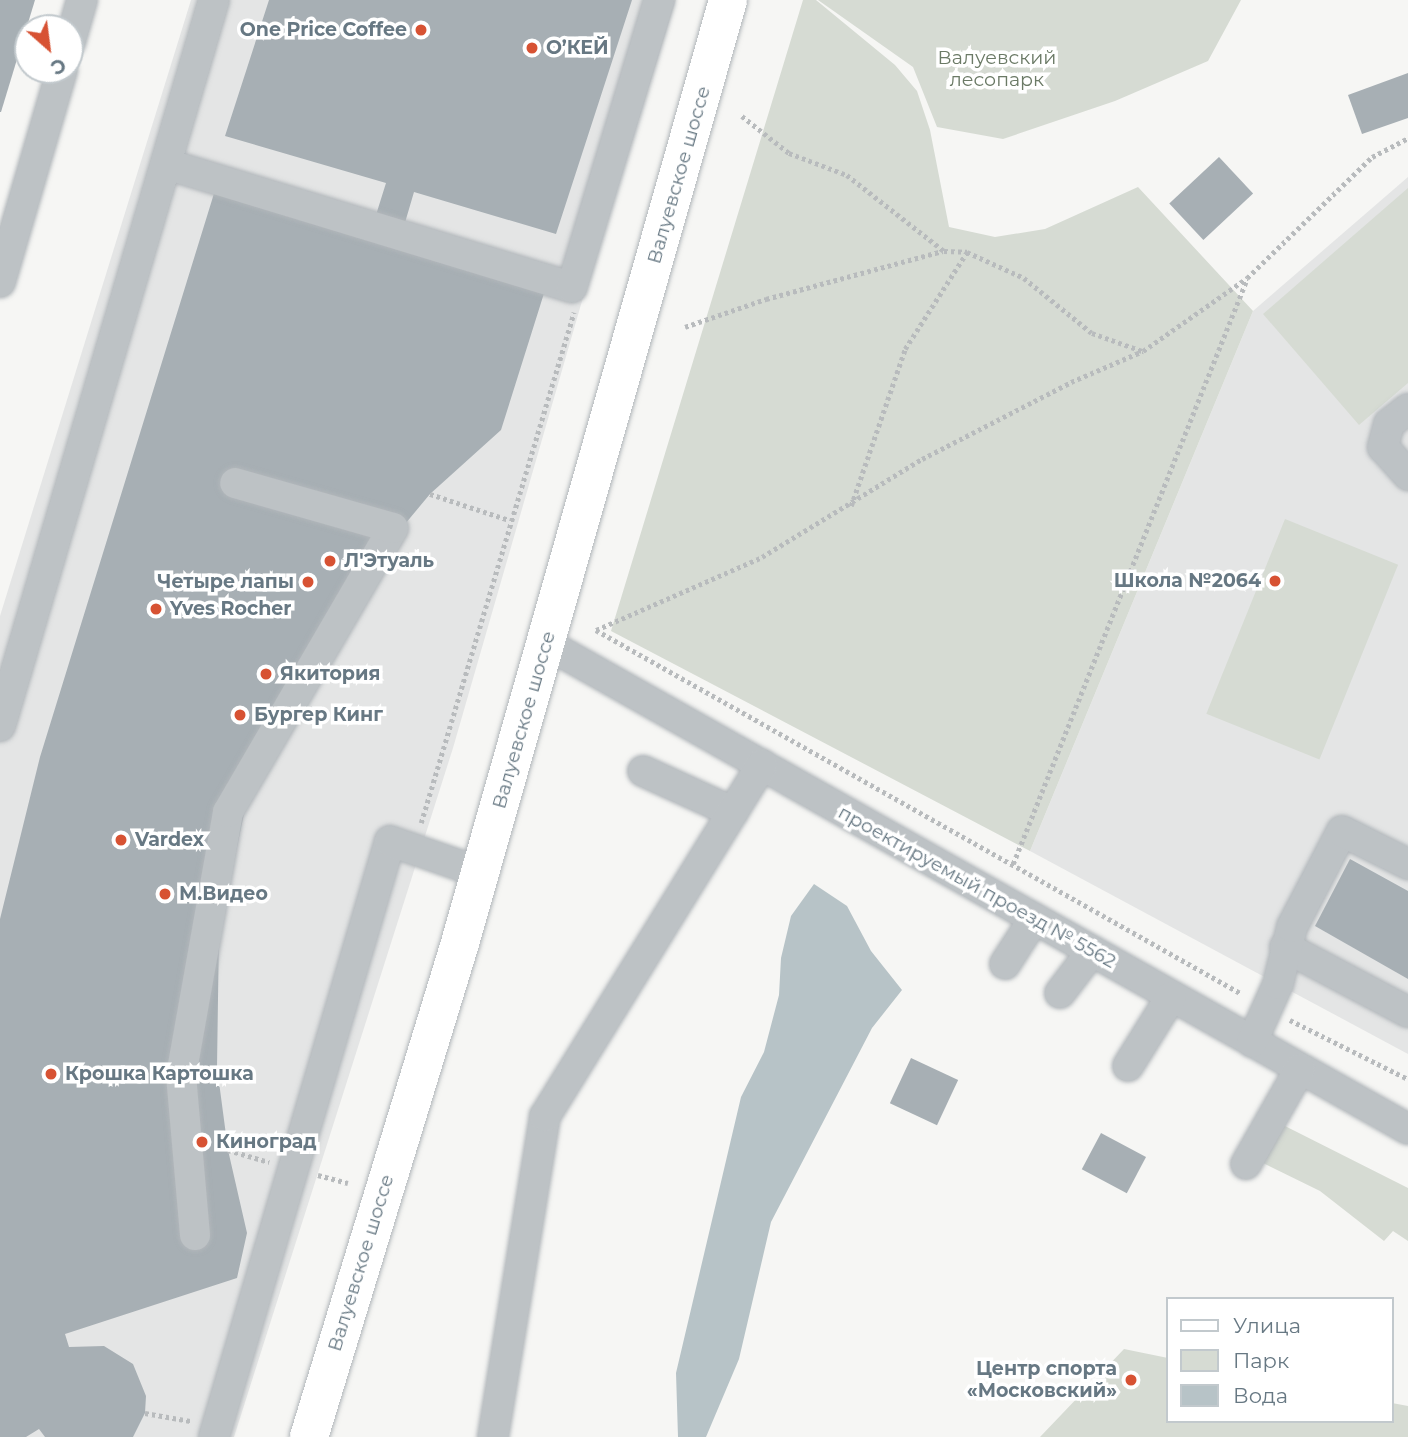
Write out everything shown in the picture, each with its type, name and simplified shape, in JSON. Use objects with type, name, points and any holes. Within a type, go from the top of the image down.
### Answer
[{"type":"main road","name":"Валуевское шоссе","points":[[309,1437],[547,644],[728,0]]},
{"type":"street","points":[[0,723],[214,0]]},
{"type":"street","points":[[166,163],[573,298],[659,0]]},
{"type":"street","points":[[0,282],[58,84]]},
{"type":"street","points":[[1408,409],[1389,424],[1384,447],[1408,475]]},
{"type":"street","points":[[195,1234],[181,1076],[228,812],[393,528],[235,483]]},
{"type":"street","name":"проектируемый проезд № 5562","points":[[547,644],[1408,1129]]},
{"type":"street","points":[[492,1437],[545,1116],[762,765]]},
{"type":"street","points":[[643,771],[733,812]]},
{"type":"street","points":[[1252,1042],[1278,984],[1285,947],[1342,831],[1408,864]]},
{"type":"street","points":[[214,1437],[390,841],[479,872]]},
{"type":"street","points":[[1005,964],[1034,919]]},
{"type":"street","points":[[1285,947],[1408,1012]]},
{"type":"street","points":[[1060,993],[1092,951]]},
{"type":"street","points":[[1128,1066],[1171,996]]},
{"type":"street","points":[[1246,1164],[1278,1101],[1300,1069]]},
{"type":"path","points":[[742,116],[789,153],[846,175],[944,251]]},
{"type":"path","points":[[1408,138],[1373,157],[1247,278],[1143,351],[1071,382],[922,459],[851,506],[762,557],[596,630],[1266,1008],[1408,1079]]},
{"type":"path","points":[[685,327],[766,299],[944,251],[967,251],[1024,278],[1093,333],[1143,351]]},
{"type":"path","points":[[851,506],[905,349],[967,251]]},
{"type":"path","points":[[1013,864],[1247,278]]},
{"type":"path","points":[[413,848],[573,298]]},
{"type":"path","points":[[430,494],[509,520]]},
{"type":"shaded area","points":[[191,0],[676,0],[582,301],[453,748],[234,1437],[0,1437],[0,616]]},
{"type":"shaded area","name":"Школа №2064","points":[[1408,177],[1408,1054],[1030,851],[1253,311]]},
{"type":"green space","points":[[803,0],[816,0],[895,65],[917,91],[930,130],[949,227],[995,237],[1045,229],[1138,187],[1253,311],[1030,851],[611,631]]},
{"type":"green space","name":"Валуевский лесопарк","points":[[818,0],[1241,0],[1208,61],[1115,101],[1003,139],[937,127],[913,67]]},
{"type":"green space","points":[[1408,188],[1408,383],[1359,425],[1263,314]]},
{"type":"green space","points":[[1285,519],[1398,565],[1319,759],[1206,714]]},
{"type":"green space","points":[[1283,1125],[1408,1188],[1408,1241],[1393,1231],[1384,1241],[1320,1191],[1261,1162]]},
{"type":"green space","name":"Центр спорта «Московский»","points":[[1124,1349],[1166,1358],[1166,1423],[1394,1423],[1394,1403],[1408,1406],[1408,1437],[1040,1437]]},
{"type":"water","points":[[814,884],[847,906],[871,951],[902,990],[872,1028],[771,1222],[739,1359],[706,1437],[678,1437],[676,1373],[741,1097],[764,1052],[779,995],[781,958],[791,916]]},
{"type":"building","points":[[0,0],[35,0],[31,14],[14,14],[14,69],[0,112]]},
{"type":"building","points":[[269,0],[632,0],[556,234],[414,192],[399,243],[546,287],[501,430],[430,494],[336,607],[244,814],[219,931],[217,1067],[228,1150],[247,1233],[237,1278],[65,1334],[69,1347],[104,1346],[133,1364],[146,1396],[145,1413],[133,1437],[45,1437],[39,1429],[26,1437],[0,1437],[0,919],[40,757],[216,187],[370,234],[386,183],[225,136]]},
{"type":"building","points":[[1408,73],[1408,118],[1362,134],[1348,95]]},
{"type":"building","points":[[1219,157],[1253,194],[1203,240],[1169,203]]},
{"type":"building","points":[[1350,859],[1408,891],[1408,979],[1315,926]]},
{"type":"building","points":[[911,1058],[958,1080],[937,1125],[890,1103]]},
{"type":"building","points":[[1101,1133],[1146,1157],[1127,1193],[1082,1169]]},
{"type":"place","name":"One Price Coffee","points":[[421,30]]},
{"type":"place","name":"О’КЕЙ","points":[[532,48]]},
{"type":"place","name":"Л'Этуаль","points":[[330,561]]},
{"type":"place","name":"Школа №2064","points":[[1275,581]]},
{"type":"place","name":"Четыре лапы","points":[[308,582]]},
{"type":"place","name":"Yves Rocher","points":[[156,609]]},
{"type":"place","name":"Якитория","points":[[266,674]]},
{"type":"place","name":"Бургер Кинг","points":[[240,715]]},
{"type":"place","name":"Vardex","points":[[121,840]]},
{"type":"place","name":"М.Видео","points":[[165,894]]},
{"type":"place","name":"Крошка Картошка","points":[[51,1074]]},
{"type":"place","name":"Киноград","points":[[202,1142]]},
{"type":"place","name":"Центр спорта «Московский»","points":[[1131,1380]]}]
